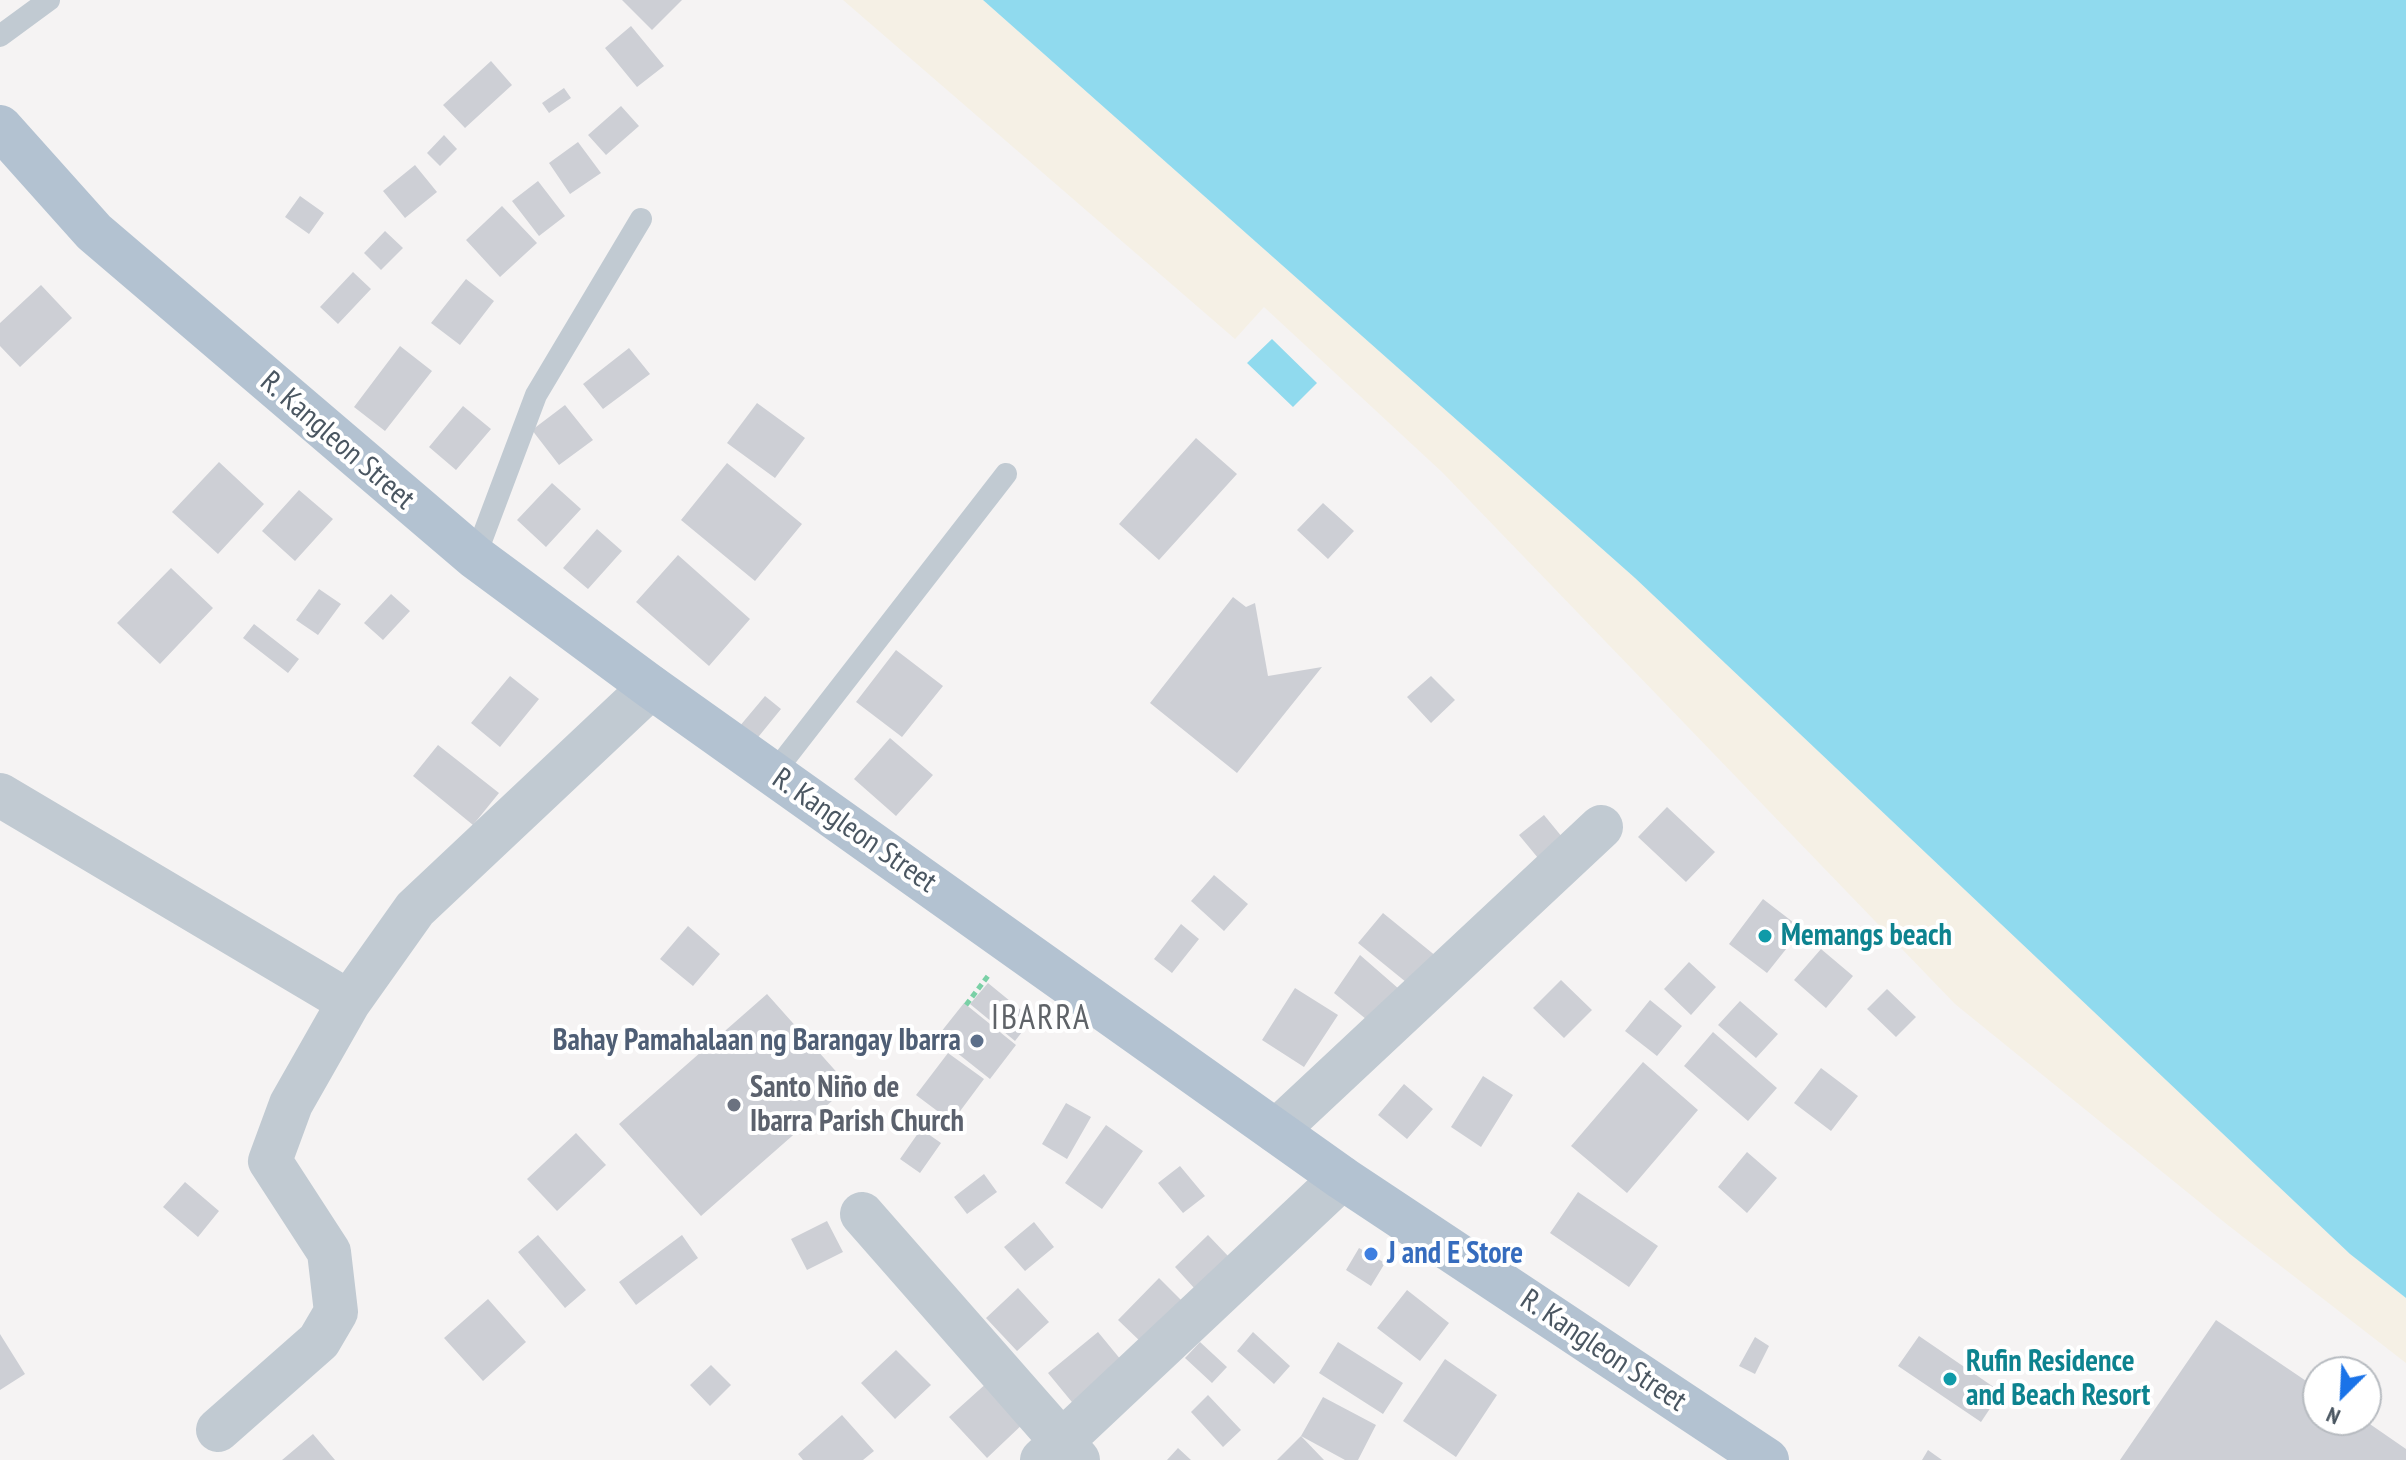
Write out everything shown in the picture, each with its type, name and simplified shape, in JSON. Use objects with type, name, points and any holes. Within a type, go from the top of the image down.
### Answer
[{"type":"main road","name":"R. Kangleon Street","points":[[0,127],[94,232],[475,557],[651,687],[1342,1178],[1767,1460]]},
{"type":"street","points":[[218,1430],[319,1341],[336,1312],[329,1252],[270,1161],[291,1104],[349,1002],[415,909],[651,687]]},
{"type":"street","points":[[0,795],[349,1002]]},
{"type":"street","points":[[1276,1131],[1601,827]]},
{"type":"street","points":[[862,1214],[1060,1454],[1342,1178]]},
{"type":"lane","points":[[0,36],[49,0]]},
{"type":"lane","points":[[475,557],[536,395],[641,219]]},
{"type":"lane","points":[[773,774],[1006,474]]},
{"type":"path","points":[[966,1005],[987,979]]},
{"type":"sand","points":[[843,0],[983,0],[1635,578],[2350,1254],[2406,1298],[2406,1363],[2229,1226],[1955,1004],[1443,473],[1264,307],[1235,339]]},
{"type":"water","points":[[983,0],[2406,0],[2406,1298],[2350,1254],[1635,578]]},
{"type":"water","points":[[1272,339],[1317,383],[1293,407],[1247,363]]},
{"type":"building","points":[[622,0],[682,0],[652,30]]},
{"type":"building","points":[[631,26],[664,66],[637,87],[605,48]]},
{"type":"building","points":[[491,61],[512,85],[465,128],[443,105]]},
{"type":"building","points":[[564,88],[571,98],[549,113],[542,103]]},
{"type":"building","points":[[621,106],[639,126],[606,155],[588,135]]},
{"type":"building","points":[[444,135],[457,149],[440,166],[427,153]]},
{"type":"building","points":[[578,142],[601,173],[570,194],[549,163]]},
{"type":"building","points":[[415,165],[437,192],[405,218],[383,191]]},
{"type":"building","points":[[538,181],[565,216],[539,236],[512,201]]},
{"type":"building","points":[[300,196],[324,213],[309,234],[285,217]]},
{"type":"building","points":[[502,206],[537,243],[500,277],[466,240]]},
{"type":"building","points":[[385,231],[403,248],[381,270],[364,253]]},
{"type":"building","points":[[353,272],[371,289],[338,324],[320,307]]},
{"type":"building","points":[[466,279],[494,301],[460,345],[431,323]]},
{"type":"building","points":[[41,285],[72,318],[20,367],[0,346],[0,323]]},
{"type":"building","points":[[400,346],[432,371],[385,431],[354,407]]},
{"type":"building","points":[[629,348],[650,374],[603,409],[583,384]]},
{"type":"building","points":[[757,403],[805,438],[775,478],[727,443]]},
{"type":"building","points":[[565,405],[593,440],[559,465],[532,430]]},
{"type":"building","points":[[463,406],[491,429],[456,470],[429,447]]},
{"type":"building","points":[[1196,438],[1237,474],[1159,560],[1119,524]]},
{"type":"building","points":[[219,462],[264,504],[218,554],[172,512]]},
{"type":"building","points":[[727,463],[802,524],[755,581],[681,520]]},
{"type":"building","points":[[552,483],[581,509],[546,547],[517,520]]},
{"type":"building","points":[[299,490],[333,519],[295,561],[262,531]]},
{"type":"building","points":[[1323,503],[1354,531],[1328,559],[1297,530]]},
{"type":"building","points":[[597,529],[622,551],[588,589],[563,568]]},
{"type":"building","points":[[678,555],[750,619],[709,666],[636,602]]},
{"type":"building","points":[[171,568],[213,608],[160,664],[117,623]]},
{"type":"building","points":[[319,589],[341,604],[318,635],[296,620]]},
{"type":"building","points":[[391,594],[410,611],[383,640],[364,623]]},
{"type":"building","points":[[1233,597],[1246,607],[1255,603],[1268,676],[1322,667],[1237,773],[1150,703]]},
{"type":"building","points":[[254,624],[299,659],[288,673],[243,638]]},
{"type":"building","points":[[896,650],[943,686],[902,737],[856,702]]},
{"type":"building","points":[[510,676],[539,699],[500,747],[471,723]]},
{"type":"building","points":[[1431,676],[1455,700],[1431,723],[1407,697]]},
{"type":"building","points":[[765,696],[781,709],[755,741],[739,727]]},
{"type":"building","points":[[890,738],[933,775],[896,816],[854,779]]},
{"type":"building","points":[[438,745],[499,793],[473,825],[413,776]]},
{"type":"building","points":[[1667,807],[1715,852],[1686,882],[1638,837]]},
{"type":"building","points":[[1544,815],[1567,843],[1543,864],[1519,835]]},
{"type":"building","points":[[1214,875],[1248,904],[1224,931],[1191,901]]},
{"type":"building","name":"Memangs beach","points":[[1763,899],[1802,929],[1767,973],[1729,944]]},
{"type":"building","points":[[1383,913],[1442,961],[1417,991],[1358,943]]},
{"type":"building","points":[[1181,924],[1199,939],[1172,973],[1154,959]]},
{"type":"building","points":[[688,926],[720,954],[693,986],[660,959]]},
{"type":"building","points":[[1821,949],[1853,976],[1826,1008],[1794,980]]},
{"type":"building","points":[[1360,955],[1407,996],[1377,1028],[1334,993]]},
{"type":"building","points":[[1689,962],[1716,987],[1691,1015],[1664,989]]},
{"type":"building","points":[[1561,980],[1592,1010],[1564,1038],[1533,1008]]},
{"type":"building","points":[[988,983],[1032,1019],[1015,1041],[970,1004]]},
{"type":"building","points":[[1295,988],[1338,1015],[1304,1067],[1262,1040]]},
{"type":"building","points":[[1887,989],[1916,1017],[1896,1037],[1867,1009]]},
{"type":"building","name":"Santo Niño de Ibarra Parish Church","points":[[767,994],[849,1086],[701,1216],[619,1124]]},
{"type":"building","points":[[1650,1000],[1682,1026],[1657,1056],[1625,1031]]},
{"type":"building","points":[[1740,1001],[1778,1034],[1756,1058],[1718,1025]]},
{"type":"building","name":"Bahay Pamahalaan ng Barangay Ibarra","points":[[964,1003],[1016,1045],[990,1079],[937,1037]]},
{"type":"building","points":[[1713,1032],[1777,1088],[1748,1121],[1684,1066]]},
{"type":"building","points":[[948,1053],[984,1079],[952,1122],[916,1095]]},
{"type":"building","points":[[1643,1062],[1698,1110],[1627,1193],[1571,1146]]},
{"type":"building","points":[[1821,1068],[1858,1096],[1831,1131],[1794,1103]]},
{"type":"building","points":[[1483,1076],[1513,1095],[1481,1147],[1451,1127]]},
{"type":"building","points":[[1404,1084],[1433,1109],[1407,1139],[1378,1115]]},
{"type":"building","points":[[1066,1103],[1091,1117],[1067,1159],[1042,1144]]},
{"type":"building","points":[[1106,1125],[1143,1151],[1102,1209],[1065,1183]]},
{"type":"building","points":[[921,1129],[941,1143],[920,1173],[900,1159]]},
{"type":"building","points":[[576,1133],[606,1165],[557,1211],[527,1179]]},
{"type":"building","points":[[1747,1152],[1777,1178],[1747,1213],[1718,1187]]},
{"type":"building","points":[[1180,1166],[1205,1196],[1183,1213],[1158,1183]]},
{"type":"building","points":[[984,1174],[997,1192],[967,1214],[954,1197]]},
{"type":"building","points":[[185,1182],[219,1211],[198,1237],[163,1207]]},
{"type":"building","points":[[1578,1192],[1658,1246],[1629,1287],[1550,1233]]},
{"type":"building","points":[[827,1221],[843,1252],[807,1270],[791,1239]]},
{"type":"building","points":[[1034,1222],[1054,1247],[1025,1271],[1004,1247]]},
{"type":"building","points":[[538,1235],[586,1290],[565,1308],[518,1252]]},
{"type":"building","points":[[682,1235],[698,1258],[636,1305],[619,1282]]},
{"type":"building","points":[[1208,1235],[1229,1257],[1195,1289],[1175,1267]]},
{"type":"building","points":[[1359,1248],[1385,1263],[1371,1286],[1346,1270]]},
{"type":"building","points":[[1159,1278],[1183,1302],[1142,1343],[1118,1320]]},
{"type":"building","points":[[1018,1288],[1049,1322],[1017,1351],[986,1318]]},
{"type":"building","points":[[1407,1290],[1449,1323],[1420,1361],[1377,1328]]},
{"type":"building","points":[[488,1299],[526,1342],[483,1381],[444,1338]]},
{"type":"building","points":[[2216,1320],[2302,1378],[2302,1436],[2382,1436],[2382,1432],[2406,1449],[2406,1460],[2120,1460]]},
{"type":"building","points":[[1098,1332],[1126,1366],[1076,1407],[1048,1373]]},
{"type":"building","points":[[1253,1332],[1290,1366],[1274,1384],[1237,1351]]},
{"type":"building","points":[[0,1334],[25,1374],[0,1390]]},
{"type":"building","name":"Rufin Residence and Beach Resort","points":[[1919,1336],[2001,1392],[1981,1422],[1898,1366]]},
{"type":"building","points":[[1755,1337],[1769,1346],[1755,1374],[1739,1366]]},
{"type":"building","points":[[1200,1342],[1227,1367],[1212,1383],[1185,1358]]},
{"type":"building","points":[[1338,1342],[1403,1383],[1383,1414],[1319,1373]]},
{"type":"building","points":[[896,1350],[931,1385],[895,1419],[861,1383]]},
{"type":"building","points":[[1445,1359],[1497,1395],[1456,1457],[1403,1421]]},
{"type":"building","points":[[711,1365],[731,1385],[710,1406],[690,1385]]},
{"type":"building","points":[[989,1381],[1026,1421],[987,1458],[949,1417]]},
{"type":"building","points":[[1208,1395],[1241,1430],[1223,1447],[1191,1412]]},
{"type":"building","points":[[1323,1397],[1376,1425],[1358,1460],[1345,1460],[1301,1436]]},
{"type":"building","points":[[842,1415],[874,1451],[863,1460],[803,1460],[798,1454]]},
{"type":"building","points":[[313,1434],[335,1460],[282,1460]]},
{"type":"building","points":[[1301,1436],[1324,1460],[1277,1460]]},
{"type":"building","points":[[1178,1448],[1191,1460],[1167,1460]]},
{"type":"building","points":[[1928,1450],[1942,1460],[1922,1460]]},
{"type":"place","name":"Memangs beach","points":[[1765,936]]},
{"type":"place","name":"Bahay Pamahalaan ng Barangay Ibarra","points":[[977,1041]]},
{"type":"place","name":"Santo Niño de Ibarra Parish Church","points":[[734,1105]]},
{"type":"place","name":"J and E Store","points":[[1371,1254]]},
{"type":"place","name":"Rufin Residence and Beach Resort","points":[[1950,1379]]},
{"type":"district","name":"IBARRA","points":[[1041,1019]]}]
